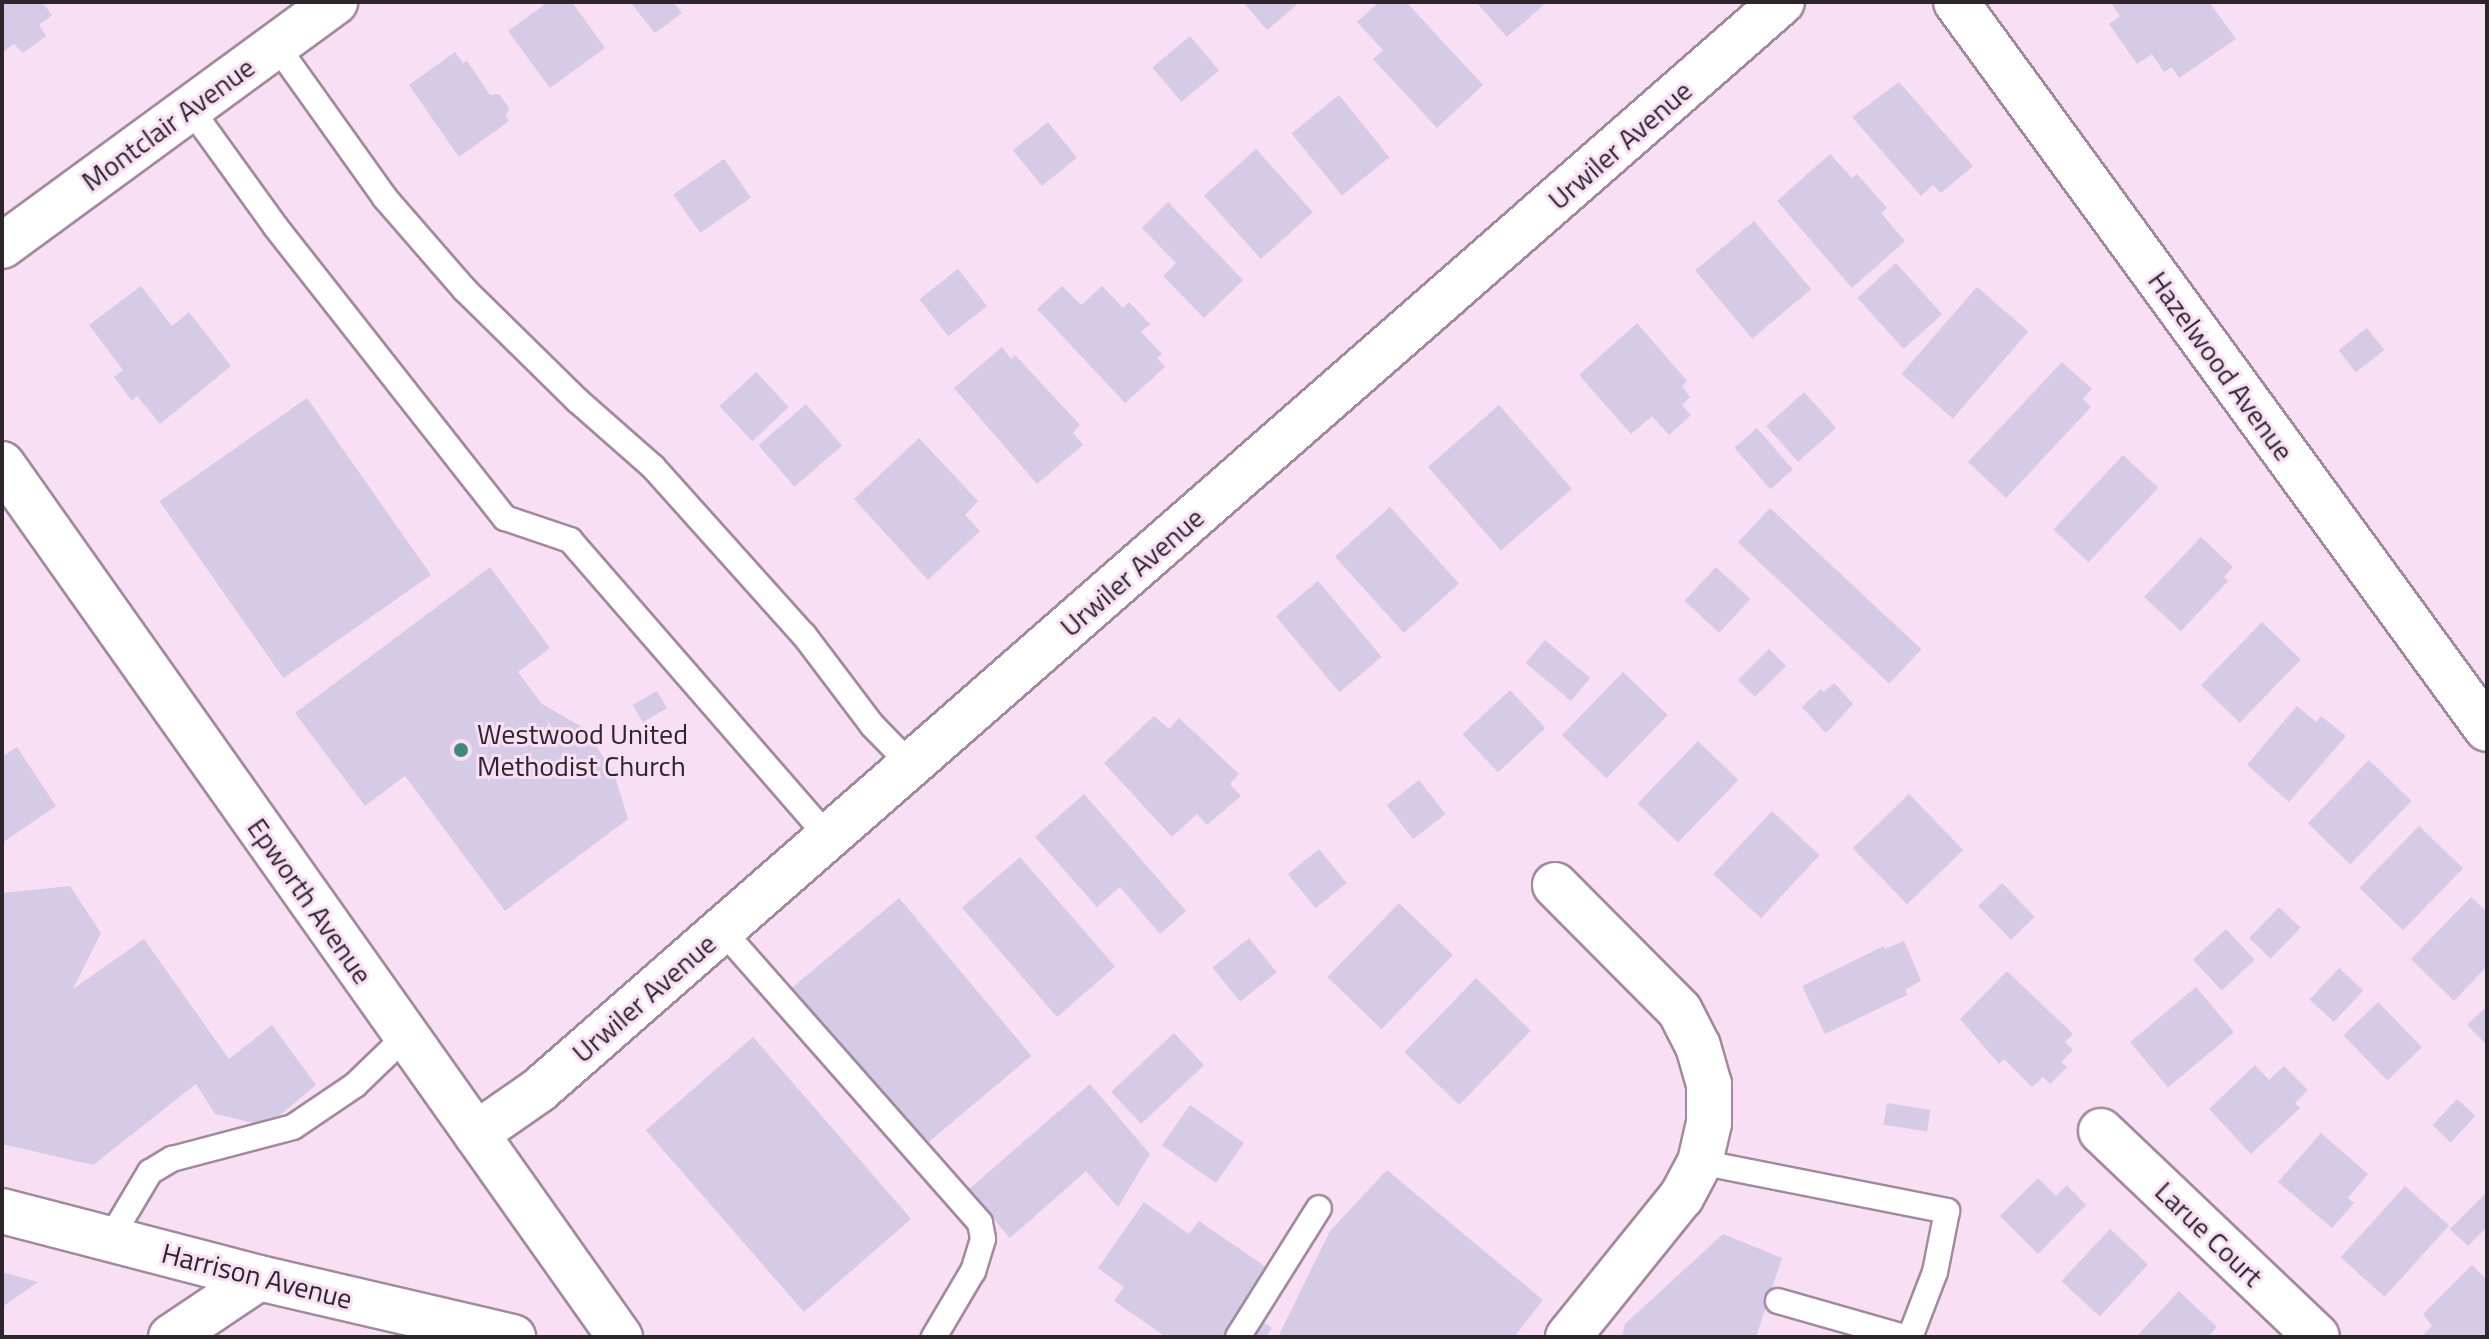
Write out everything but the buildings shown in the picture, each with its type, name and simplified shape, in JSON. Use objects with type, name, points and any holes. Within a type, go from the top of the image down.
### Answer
[{"type":"street","name":"Montclair Avenue","points":[[2,246],[335,2]]},
{"type":"street","name":"Urwiler Avenue","points":[[476,1134],[539,1090],[1782,2]]},
{"type":"street","name":"Hazelwood Avenue","points":[[1956,2],[2487,729]]},
{"type":"street","name":"Epworth Avenue","points":[[2,464],[620,1337]]},
{"type":"street","points":[[1555,885],[1680,1011],[1698,1046],[1709,1084],[1709,1123],[1700,1162],[1681,1197],[1568,1337]]},
{"type":"street","name":"Larue Court","points":[[2101,1131],[2317,1337]]},
{"type":"street","name":"Harrison Avenue","points":[[2,1211],[259,1278],[513,1337]]},
{"type":"street","points":[[171,1337],[259,1278]]},
{"type":"lane","points":[[276,45],[385,198],[464,289],[578,401],[653,467],[804,635],[872,725],[911,765]]},
{"type":"lane","points":[[190,108],[275,226],[505,518],[570,540],[828,837]]},
{"type":"lane","points":[[722,930],[980,1223],[983,1239],[973,1271],[934,1337]]},
{"type":"lane","points":[[110,1239],[150,1172],[172,1159],[293,1127],[355,1085],[406,1036]]},
{"type":"lane","points":[[1700,1162],[1947,1211],[1935,1272],[1907,1337],[1778,1301]]},
{"type":"lane","points":[[1238,1337],[1319,1208]]},
{"type":"place","name":"Westwood United Methodist Church","points":[[461,750]]}]
